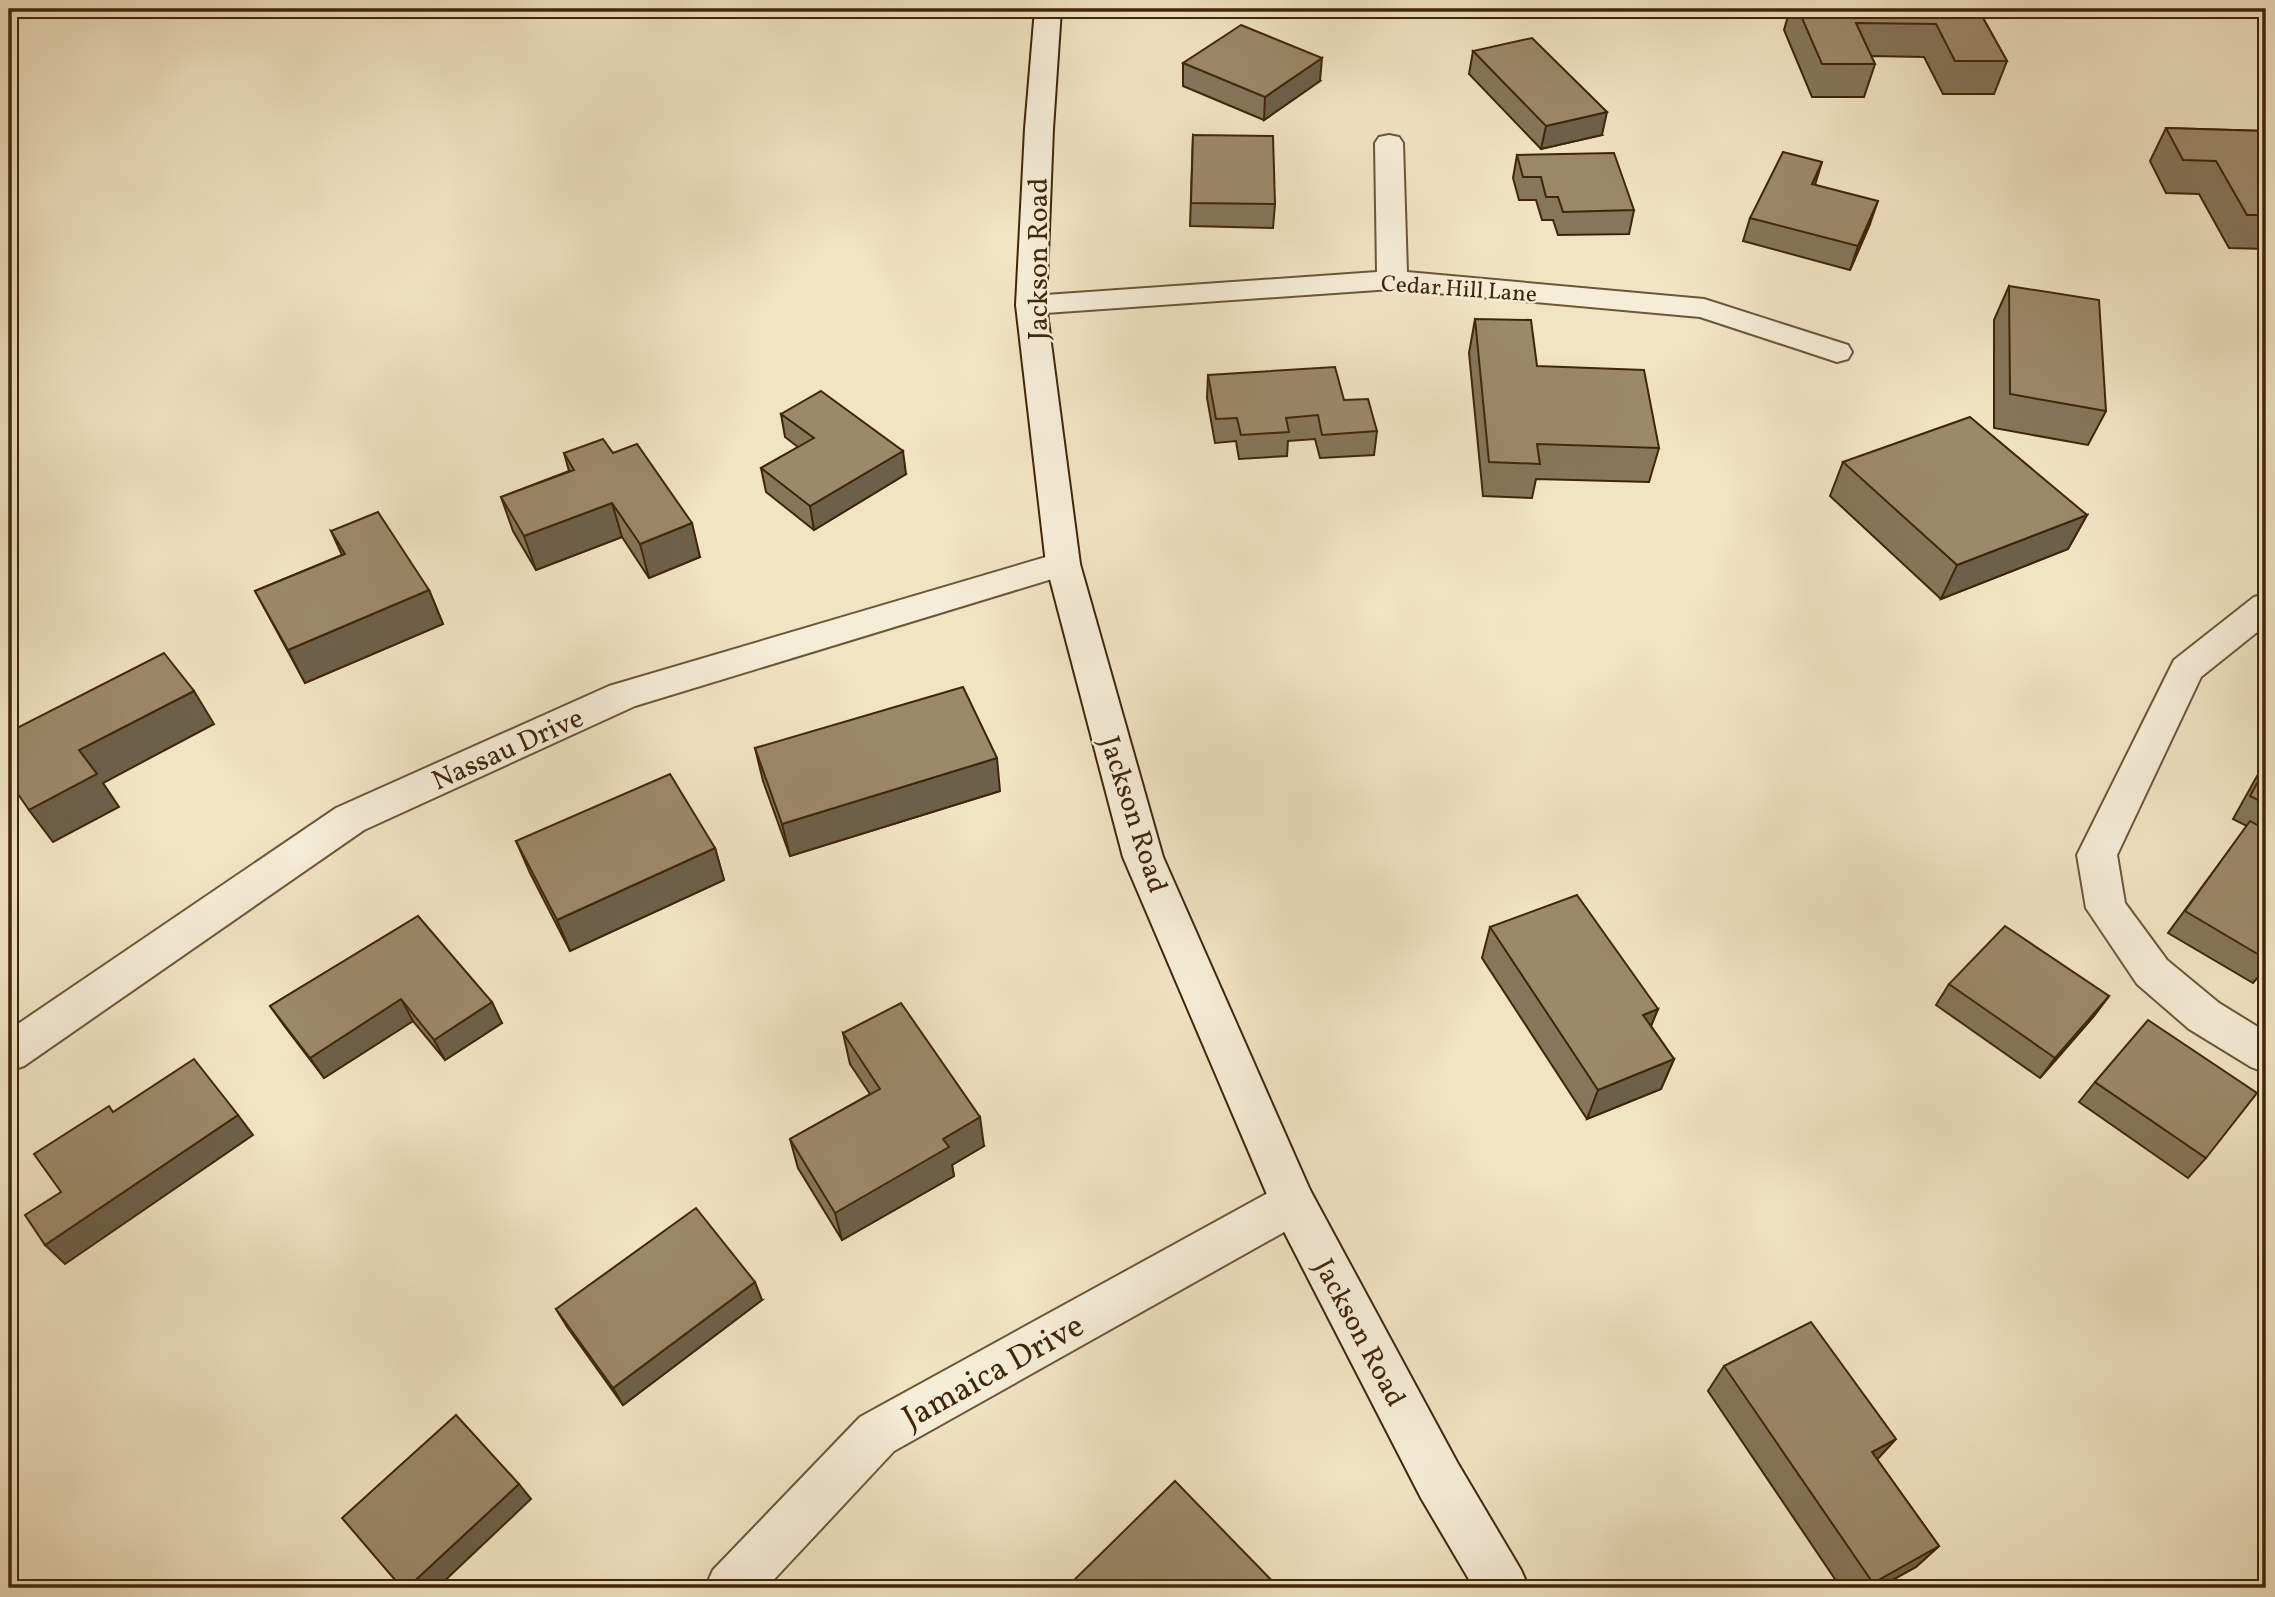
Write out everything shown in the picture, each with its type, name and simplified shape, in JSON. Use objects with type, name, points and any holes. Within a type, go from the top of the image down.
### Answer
[{"type":"street","name":"Jackson Road","points":[[1048,9],[1031,305],[1063,564],[1143,857],[1293,1203],[1439,1480],[1503,1588]]},
{"type":"street","points":[[1389,143],[1392,280]]},
{"type":"street","name":"Cedar Hill Lane","points":[[1031,305],[1392,280],[1704,308],[1837,352]]},
{"type":"street","name":"Nassau Drive","points":[[9,1053],[350,819],[622,696],[1063,564]]},
{"type":"street","points":[[2266,606],[2187,668],[2097,855],[2106,908],[2152,972],[2204,1016],[2266,1054]]},
{"type":"street","name":"Jamaica Drive","points":[[732,1588],[877,1434],[1293,1203]]},
{"type":"building","points":[[1798,9],[1978,9],[2007,61],[1955,61],[1936,24],[1856,23],[1875,64],[1822,64]]},
{"type":"building","points":[[1241,25],[1322,58],[1265,97],[1183,63]]},
{"type":"building","points":[[1532,38],[1607,112],[1546,126],[1473,51]]},
{"type":"building","points":[[2166,128],[2266,131],[2266,215],[2247,215],[2216,161],[2183,160]]},
{"type":"building","points":[[1193,135],[1273,136],[1275,204],[1191,203]]},
{"type":"building","points":[[1783,152],[1822,162],[1812,184],[1878,201],[1858,246],[1750,218]]},
{"type":"building","points":[[1614,153],[1634,210],[1563,212],[1558,197],[1546,197],[1541,177],[1523,177],[1517,155]]},
{"type":"building","points":[[2009,286],[2099,300],[2106,411],[2010,394]]},
{"type":"building","points":[[1475,319],[1531,320],[1537,366],[1644,370],[1659,448],[1537,444],[1540,464],[1489,462]]},
{"type":"building","points":[[1335,367],[1344,400],[1368,399],[1377,431],[1322,435],[1318,415],[1286,418],[1289,432],[1241,435],[1237,418],[1216,419],[1208,375]]},
{"type":"building","points":[[821,391],[903,451],[810,506],[761,468],[814,438],[781,414]]},
{"type":"building","points":[[1970,417],[2087,515],[1957,565],[1843,462]]},
{"type":"building","points":[[603,439],[613,453],[637,444],[692,523],[640,544],[612,503],[524,536],[501,497],[574,470],[564,453]]},
{"type":"building","points":[[378,512],[429,590],[288,650],[255,591],[345,554],[331,531]]},
{"type":"building","points":[[164,653],[194,691],[79,750],[97,774],[29,810],[9,781],[9,732]]},
{"type":"building","points":[[963,687],[997,758],[782,824],[755,748]]},
{"type":"building","points":[[2266,767],[2266,804],[2250,796]]},
{"type":"building","points":[[670,774],[715,848],[557,920],[516,841]]},
{"type":"building","points":[[2250,821],[2266,830],[2266,959],[2185,911]]},
{"type":"building","points":[[1577,895],[1658,1009],[1643,1015],[1674,1059],[1598,1090],[1490,927]]},
{"type":"building","points":[[418,916],[492,1002],[434,1040],[401,999],[310,1058],[270,1006]]},
{"type":"building","points":[[2005,926],[2109,996],[2055,1058],[1949,984]]},
{"type":"building","points":[[901,1003],[980,1117],[943,1139],[949,1147],[835,1213],[790,1139],[880,1089],[843,1033]]},
{"type":"building","points":[[2148,1020],[2257,1093],[2206,1158],[2095,1082]]},
{"type":"building","points":[[194,1059],[238,1115],[45,1245],[25,1215],[61,1192],[34,1154],[109,1106],[113,1112]]},
{"type":"building","points":[[696,1208],[755,1282],[613,1388],[556,1309]]},
{"type":"building","points":[[1811,1322],[1896,1439],[1872,1452],[1939,1546],[1873,1583],[1724,1366]]},
{"type":"building","points":[[456,1415],[519,1484],[407,1588],[402,1588],[342,1518]]},
{"type":"building","points":[[1175,1481],[1279,1588],[1066,1588]]}]
